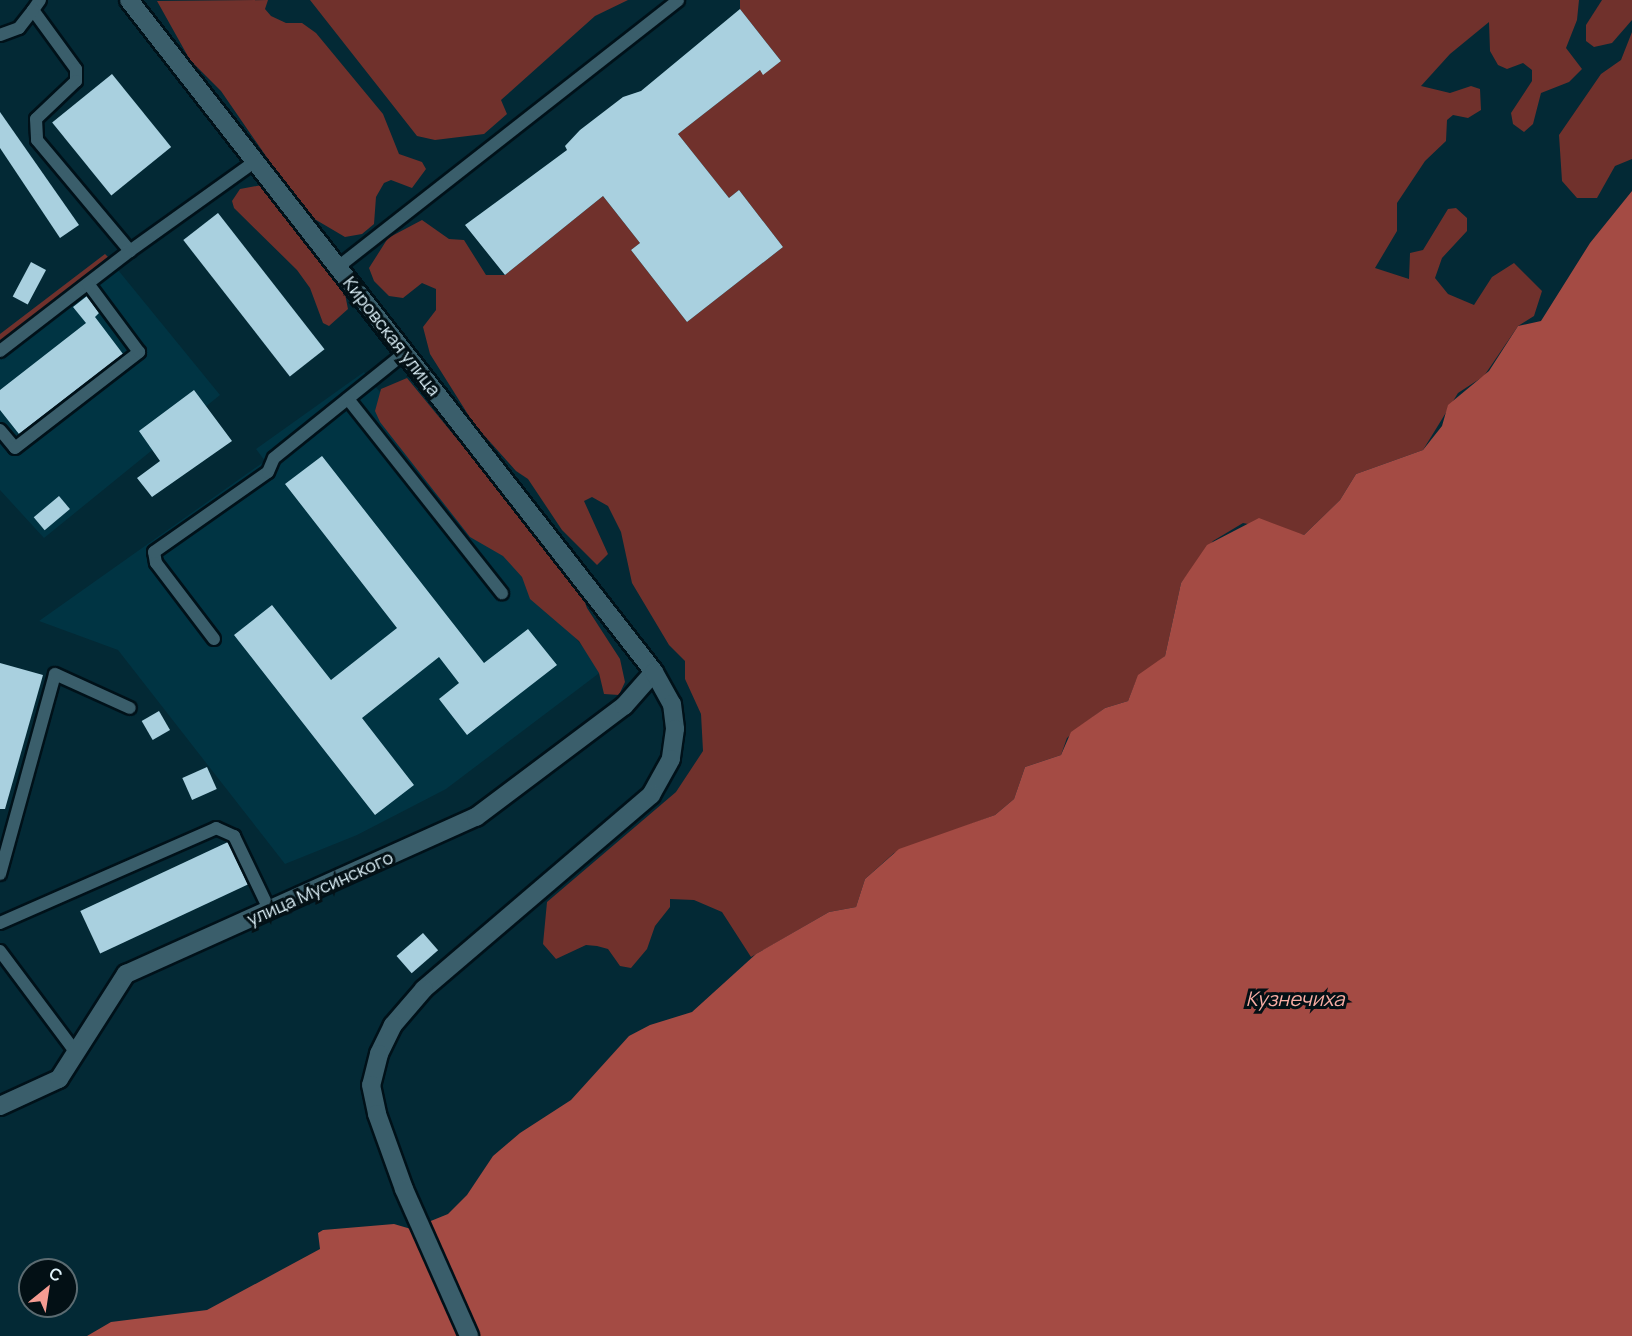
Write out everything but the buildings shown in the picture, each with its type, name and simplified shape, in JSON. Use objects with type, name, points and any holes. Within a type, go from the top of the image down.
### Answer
[{"type":"street","name":"Кировская улица","points":[[129,0],[654,672],[672,704],[675,729],[671,759],[651,795],[469,950],[393,1025],[371,1085],[404,1189],[469,1336]]},
{"type":"street","name":"улица Мусинского","points":[[0,1106],[59,1079],[126,974],[476,817],[624,706],[654,672]]},
{"type":"lane","points":[[338,267],[678,0]]},
{"type":"lane","points":[[0,35],[20,28],[37,5],[76,75],[70,90],[36,119],[37,140],[130,251]]},
{"type":"lane","points":[[0,351],[89,285],[130,251],[256,160]]},
{"type":"lane","points":[[0,429],[15,448],[139,352],[89,285]]},
{"type":"lane","points":[[214,639],[156,564],[153,552],[268,472],[274,458],[406,352]]},
{"type":"lane","points":[[348,399],[502,593]]},
{"type":"lane","points":[[0,874],[55,674],[130,708]]},
{"type":"lane","points":[[0,923],[216,828],[234,836],[270,911]]},
{"type":"lane","points":[[0,951],[77,1054]]},
{"type":"shaded area","points":[[268,0],[265,9],[271,16],[286,23],[302,23],[316,33],[383,114],[399,154],[422,162],[426,169],[412,188],[391,180],[384,183],[376,197],[374,224],[362,234],[345,237],[306,214],[221,91],[190,60],[157,1]]},
{"type":"shaded area","points":[[310,0],[628,0],[595,16],[501,100],[507,114],[484,134],[435,140],[417,136]]},
{"type":"shaded area","points":[[740,0],[1579,0],[1577,20],[1566,48],[1582,69],[1569,82],[1541,93],[1533,124],[1524,132],[1513,124],[1511,113],[1532,81],[1532,70],[1523,63],[1507,69],[1498,65],[1490,51],[1489,22],[1450,54],[1421,86],[1450,93],[1471,86],[1480,89],[1481,110],[1468,118],[1453,115],[1447,120],[1446,141],[1425,161],[1397,203],[1397,231],[1375,268],[1409,279],[1410,253],[1423,250],[1448,209],[1456,208],[1467,218],[1467,231],[1442,258],[1435,278],[1448,294],[1474,305],[1492,277],[1514,263],[1542,291],[1534,316],[1518,326],[1484,376],[1458,393],[1423,450],[1356,474],[1340,500],[1304,535],[1243,523],[1213,541],[1181,583],[1165,656],[1136,681],[1128,701],[1105,708],[1078,728],[1067,738],[1061,755],[1025,767],[1014,799],[995,815],[894,853],[865,879],[856,907],[829,912],[751,957],[722,912],[694,900],[670,899],[670,907],[655,926],[647,949],[631,968],[620,966],[608,949],[597,946],[586,945],[556,959],[543,944],[547,902],[676,792],[703,751],[701,714],[685,679],[685,661],[669,645],[632,583],[621,532],[608,506],[592,497],[584,501],[608,554],[597,565],[562,530],[528,479],[516,471],[474,424],[430,354],[423,327],[436,310],[436,289],[422,283],[403,298],[389,296],[374,281],[369,268],[388,238],[422,220],[449,239],[464,240],[486,275],[505,275],[603,196],[640,243],[631,250],[687,322],[783,247],[739,190],[729,198],[678,134],[760,70],[763,74],[781,61],[740,9]]},
{"type":"shaded area","points":[[1602,0],[1632,0],[1632,20],[1612,43],[1594,47],[1586,41],[1586,25]]},
{"type":"shaded area","points":[[1632,32],[1632,159],[1615,166],[1597,198],[1577,198],[1562,181],[1559,135],[1601,74],[1621,60]]},
{"type":"shaded area","points":[[262,185],[343,284],[348,309],[329,326],[323,323],[310,288],[297,270],[234,208],[232,201],[240,189]]},
{"type":"shaded area","points":[[105,254],[220,395],[44,538],[0,490],[0,334]]},
{"type":"shaded area","points":[[105,254],[108,257],[0,342],[0,334]]},
{"type":"shaded area","points":[[364,372],[602,671],[446,789],[357,835],[285,864],[118,650],[39,621],[265,461],[256,449]]},
{"type":"shaded area","points":[[407,378],[580,589],[587,608],[620,659],[625,682],[619,695],[604,694],[599,673],[579,641],[530,599],[522,577],[503,556],[470,537],[380,422],[375,411],[381,389]]},
{"type":"water","name":"Кузнечиха","points":[[1632,191],[1632,1336],[87,1336],[111,1322],[207,1310],[320,1249],[318,1233],[323,1230],[394,1224],[411,1229],[448,1214],[467,1195],[493,1156],[520,1133],[571,1100],[629,1036],[650,1025],[692,1012],[756,954],[829,912],[856,907],[865,879],[899,849],[995,815],[1014,799],[1025,767],[1061,755],[1071,732],[1105,708],[1128,701],[1138,675],[1165,656],[1181,583],[1207,545],[1259,518],[1304,535],[1340,500],[1356,474],[1423,450],[1442,426],[1448,405],[1489,371],[1518,326],[1541,321],[1590,243]]}]
